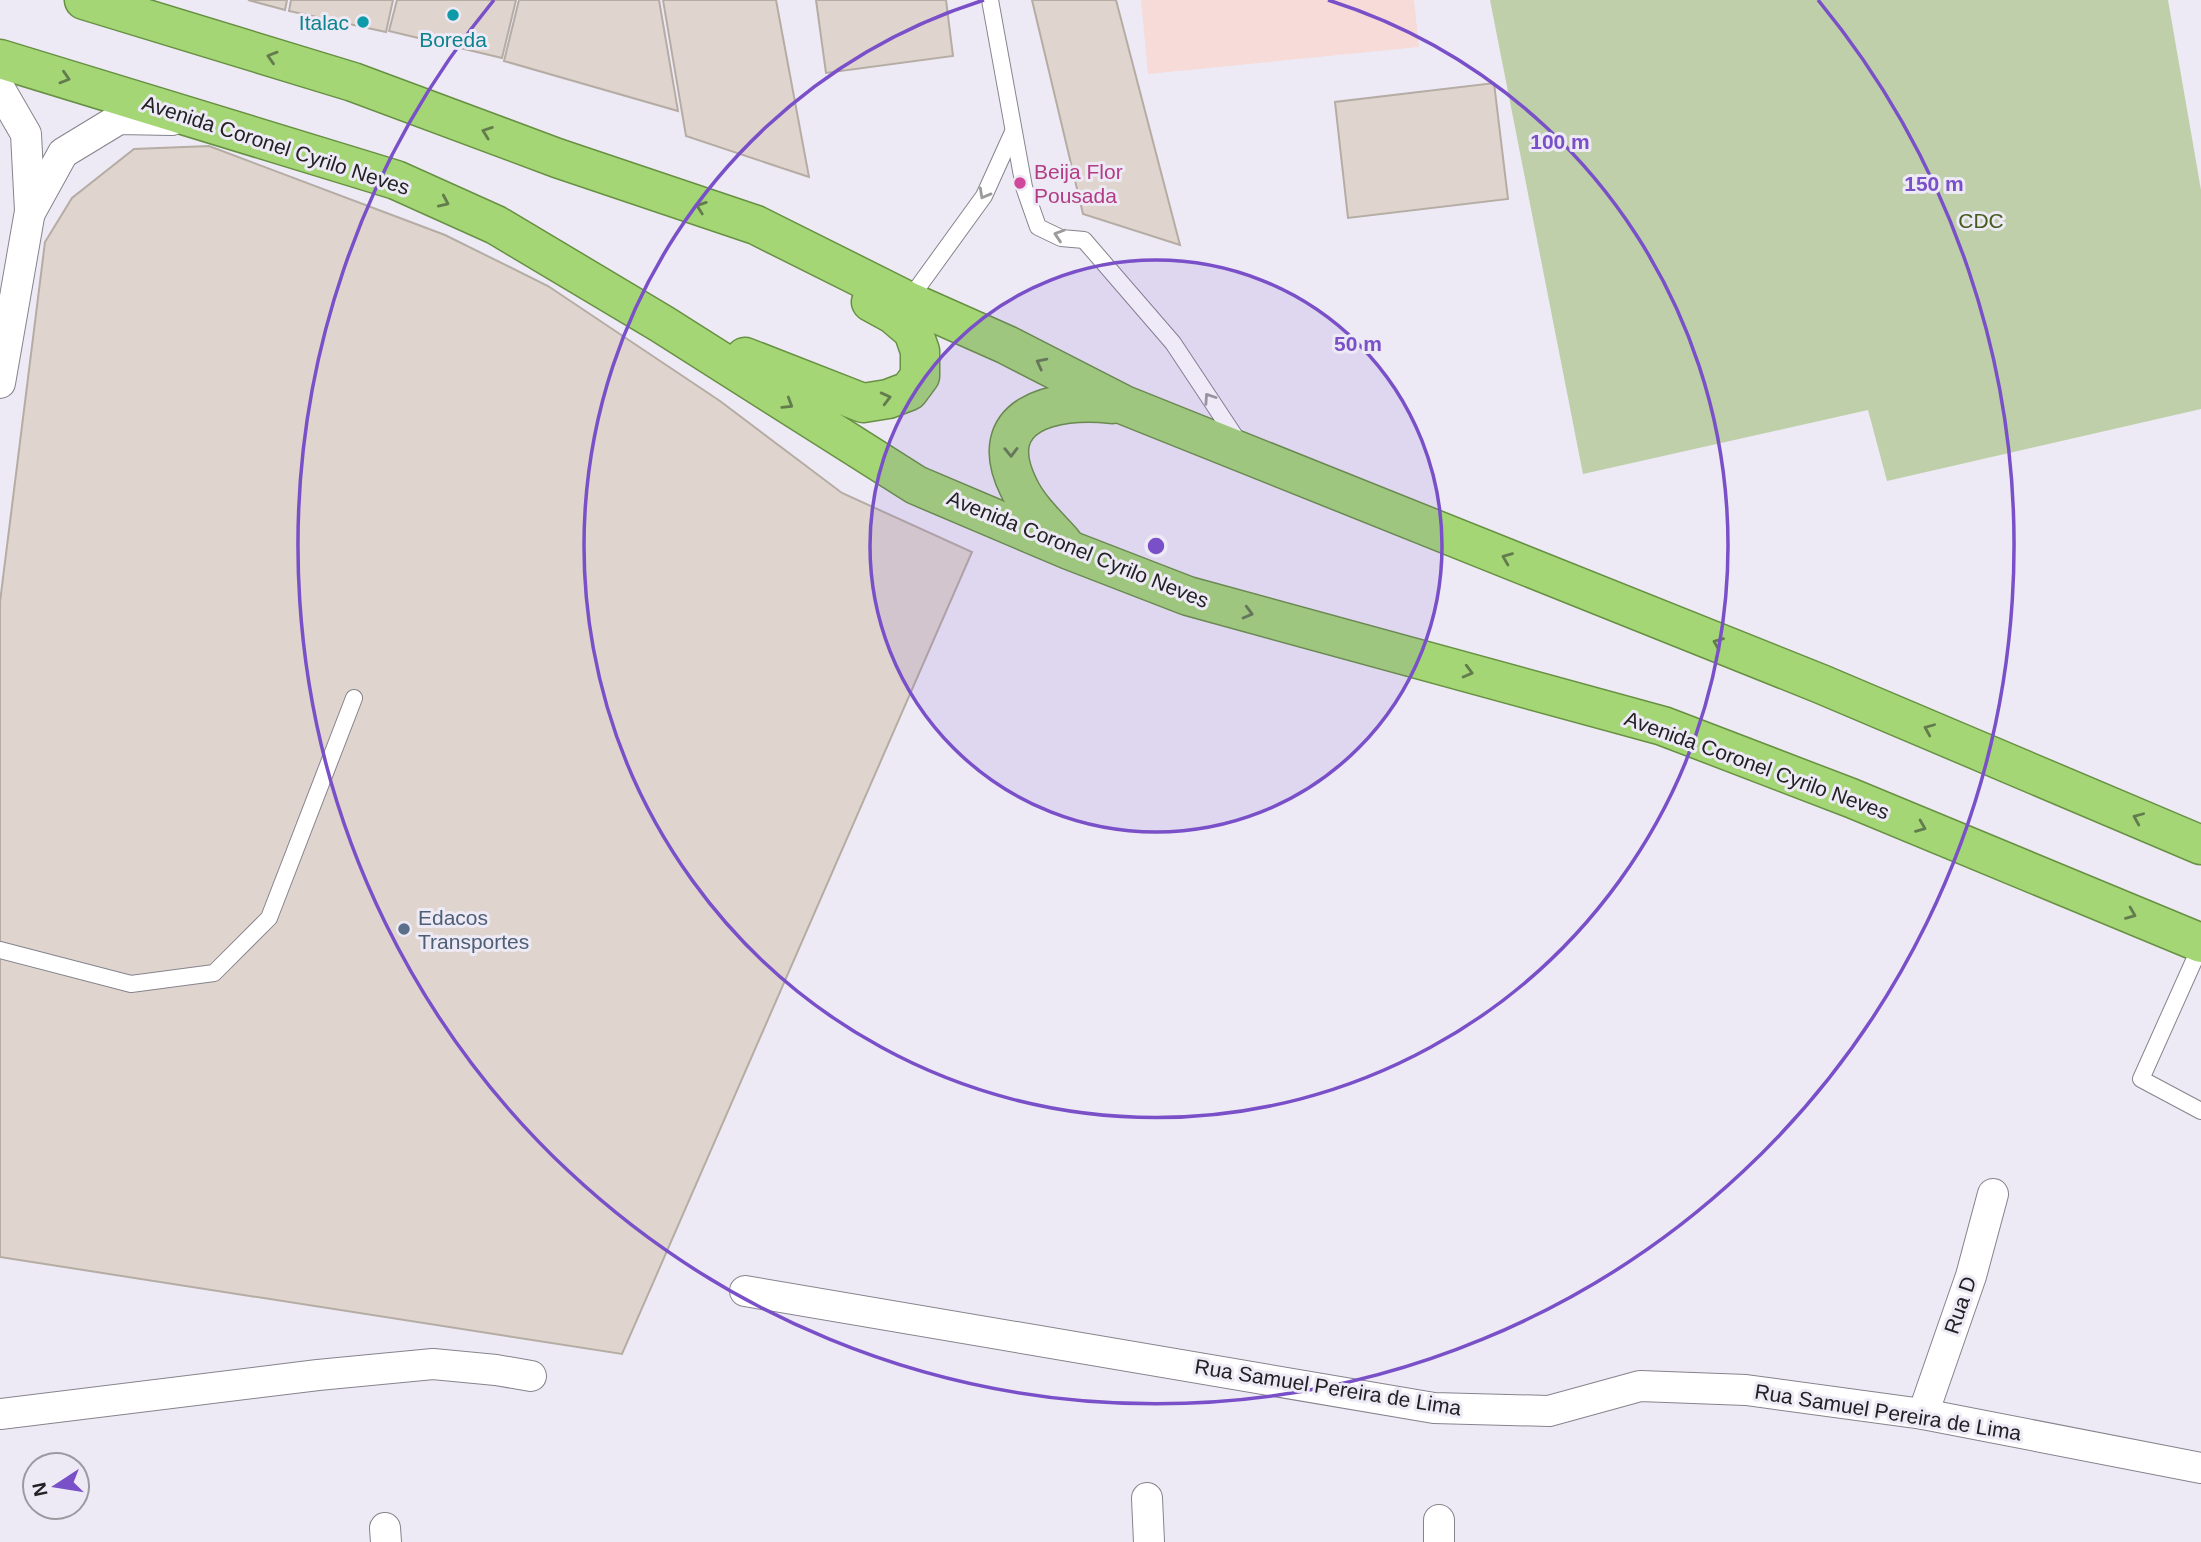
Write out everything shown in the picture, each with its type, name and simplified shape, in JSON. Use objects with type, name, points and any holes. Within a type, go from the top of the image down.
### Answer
[{"type":"highway","points":[[84,0],[353,82],[557,158],[757,225],[908,301],[1007,345],[1124,405],[1821,684],[2201,845]]},
{"type":"highway","name":"Avenida Coronel Cyrilo Neves","points":[[0,59],[396,180],[496,225],[662,324],[916,485],[1069,550],[1188,596],[1663,726],[1851,798],[2201,944]]},
{"type":"highway","points":[[662,324],[863,403],[888,399],[909,391],[920,376],[920,351],[913,331],[893,314],[825,276],[757,225]]},
{"type":"highway","points":[[1069,550],[1029,505],[1019,489],[1011,469],[1008,445],[1017,427],[1043,408],[1063,403],[1086,402],[1124,405]]},
{"type":"street","points":[[0,89],[26,134],[30,211],[0,383]]},
{"type":"street","points":[[30,211],[63,153],[119,119],[203,120]]},
{"type":"street","name":"Rua D","points":[[1923,1414],[1970,1276],[1993,1194]]},
{"type":"street","name":"Rua Samuel Pereira de Lima","points":[[745,1291],[1434,1408],[1549,1412],[1640,1386],[1746,1390],[1923,1414],[2201,1468]]},
{"type":"street","points":[[0,1415],[318,1375],[433,1364],[531,1376]]},
{"type":"street","points":[[1147,1498],[1149,1542]]},
{"type":"lane","points":[[989,0],[1024,187],[1038,227],[1061,239],[1084,240],[1173,343],[1247,454]]},
{"type":"lane","points":[[908,301],[984,197],[1013,132]]},
{"type":"lane","points":[[0,950],[131,984],[214,973],[269,918],[354,698]]},
{"type":"lane","points":[[2201,944],[2141,1079],[2201,1111]]},
{"type":"shaded area","points":[[1141,0],[1414,0],[1419,47],[1148,74]]},
{"type":"green space","name":"CDC","points":[[1490,0],[2168,0],[2201,190],[2201,409],[1887,481],[1868,410],[1583,474]]},
{"type":"building","points":[[248,0],[287,0],[285,10]]},
{"type":"building","name":"Italac","points":[[291,0],[393,0],[386,32],[289,11]]},
{"type":"building","name":"Boreda","points":[[397,0],[516,0],[502,58],[389,31]]},
{"type":"building","points":[[519,0],[659,0],[678,111],[504,61]]},
{"type":"building","points":[[663,0],[776,0],[809,177],[686,136]]},
{"type":"building","points":[[816,0],[946,0],[953,56],[826,73]]},
{"type":"building","points":[[1032,0],[1116,0],[1180,245],[1083,214]]},
{"type":"building","points":[[1494,83],[1508,199],[1348,218],[1335,102]]},
{"type":"building","name":"Edacos Transportes","points":[[209,146],[445,235],[548,286],[720,401],[842,493],[972,552],[622,1354],[0,1257],[0,602],[45,242],[72,198],[134,149]]},
{"type":"place","name":"Boreda","points":[[453,15]]},
{"type":"place","name":"Italac","points":[[363,22]]},
{"type":"place","name":"Beija Flor Pousada","points":[[1020,183]]},
{"type":"place","name":"Edacos Transportes","points":[[404,929]]}]
